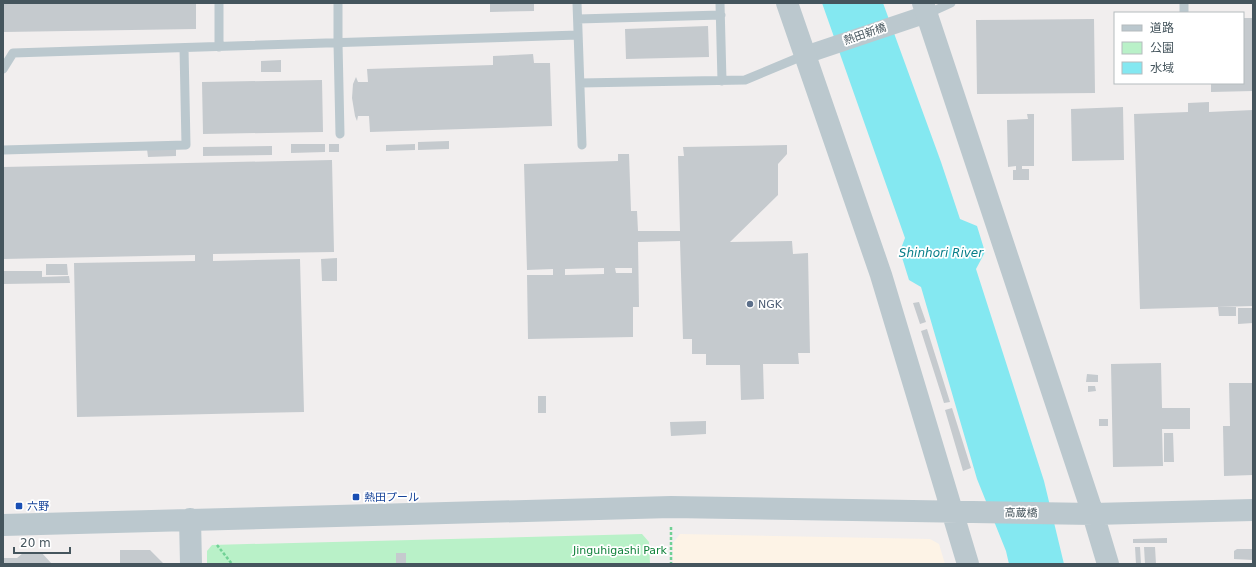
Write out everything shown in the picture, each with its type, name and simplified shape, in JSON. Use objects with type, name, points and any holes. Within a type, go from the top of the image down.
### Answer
[{"type":"street","points":[[787,3],[814,52],[881,275],[962,511],[968,564]]},
{"type":"street","points":[[919,12],[1093,514],[1108,564]]},
{"type":"street","name":"熱田新橋","points":[[814,52],[919,12]]},
{"type":"street","name":"高蔵橋","points":[[3,525],[670,506],[1072,514],[1253,510]]},
{"type":"street","points":[[190,519],[191,564]]},
{"type":"lane","points":[[218,3],[219,47]]},
{"type":"lane","points":[[338,3],[340,134]]},
{"type":"lane","points":[[577,3],[582,145]]},
{"type":"lane","points":[[720,3],[722,81]]},
{"type":"lane","points":[[919,12],[951,3]]},
{"type":"lane","points":[[578,19],[720,15]]},
{"type":"lane","points":[[3,69],[13,53],[578,35]]},
{"type":"lane","points":[[3,150],[186,145],[184,48]]},
{"type":"lane","points":[[580,83],[745,80],[814,52]]},
{"type":"path","points":[[670,506],[671,564]]},
{"type":"path","points":[[217,545],[232,564]]},
{"type":"shaded area","points":[[680,534],[930,539],[939,544],[945,564],[673,564],[673,543]]},
{"type":"green space","name":"Jinguhigashi Park","points":[[642,534],[649,542],[650,564],[207,564],[207,551],[212,545]]},
{"type":"water","name":"Shinhori River","points":[[822,3],[883,3],[941,162],[960,219],[977,226],[985,252],[976,269],[1044,481],[1064,564],[1009,564],[1006,551],[977,479],[921,287],[909,280],[900,251],[905,238]]},
{"type":"building","points":[[3,3],[196,3],[196,29],[4,32]]},
{"type":"building","points":[[490,3],[534,3],[534,11],[490,12]]},
{"type":"building","points":[[1244,18],[1253,18],[1253,91],[1211,92],[1211,84],[1244,84]]},
{"type":"building","points":[[1094,19],[1095,93],[977,94],[976,20]]},
{"type":"building","points":[[708,26],[709,57],[626,59],[625,29]]},
{"type":"building","points":[[533,54],[534,63],[550,63],[552,126],[370,132],[369,116],[358,116],[357,121],[355,116],[352,98],[353,84],[356,77],[358,82],[368,82],[367,69],[493,65],[493,56]]},
{"type":"building","points":[[281,60],[281,72],[261,72],[261,61]]},
{"type":"building","points":[[322,80],[323,132],[203,134],[202,82]]},
{"type":"building","points":[[1209,102],[1209,112],[1253,110],[1253,306],[1140,309],[1134,114],[1188,112],[1188,103]]},
{"type":"building","points":[[1123,107],[1124,160],[1072,161],[1071,109]]},
{"type":"building","points":[[1027,114],[1034,114],[1034,166],[1022,166],[1022,169],[1029,169],[1029,180],[1013,180],[1013,170],[1016,170],[1016,166],[1008,167],[1007,120],[1028,119]]},
{"type":"building","points":[[449,141],[449,149],[418,150],[418,142]]},
{"type":"building","points":[[291,144],[325,144],[325,152],[291,153]]},
{"type":"building","points":[[329,144],[339,144],[339,152],[329,152]]},
{"type":"building","points":[[415,144],[415,150],[386,151],[386,145]]},
{"type":"building","points":[[787,145],[787,154],[778,164],[778,195],[730,242],[792,241],[793,254],[808,253],[810,353],[798,353],[799,364],[763,364],[764,399],[741,400],[740,365],[706,365],[706,354],[692,354],[692,339],[683,339],[680,241],[638,242],[639,307],[633,307],[633,337],[528,339],[527,275],[553,275],[553,269],[527,270],[524,164],[618,161],[618,154],[629,154],[631,211],[637,211],[638,231],[680,231],[678,156],[684,156],[683,147]],"holes":[[[604,268],[604,274],[565,275],[565,269]],[[615,268],[632,268],[632,273],[616,273]]]},
{"type":"building","points":[[272,146],[272,155],[203,156],[203,147]]},
{"type":"building","points":[[147,149],[176,149],[176,156],[148,157]]},
{"type":"building","points":[[332,160],[334,252],[213,254],[213,261],[300,259],[304,412],[77,417],[74,263],[195,261],[195,255],[3,259],[3,167]]},
{"type":"building","points":[[337,258],[337,281],[322,281],[321,259]]},
{"type":"building","points":[[46,264],[67,264],[68,275],[46,275]]},
{"type":"building","points":[[3,271],[42,271],[42,277],[69,276],[70,283],[3,284]]},
{"type":"building","points":[[919,302],[926,322],[920,324],[913,303]]},
{"type":"building","points":[[1218,307],[1236,307],[1236,316],[1219,316]]},
{"type":"building","points":[[1238,308],[1253,308],[1253,323],[1238,324]]},
{"type":"building","points":[[927,329],[950,402],[944,403],[921,331]]},
{"type":"building","points":[[1161,363],[1162,408],[1190,408],[1190,429],[1162,429],[1163,466],[1113,467],[1111,364]]},
{"type":"building","points":[[1087,374],[1098,375],[1098,382],[1086,382]]},
{"type":"building","points":[[1229,383],[1253,383],[1253,475],[1224,476],[1223,426],[1230,426]]},
{"type":"building","points":[[1088,386],[1095,386],[1096,391],[1088,392]]},
{"type":"building","points":[[538,396],[546,396],[546,413],[538,413]]},
{"type":"building","points":[[952,408],[971,468],[963,471],[945,410]]},
{"type":"building","points":[[1099,419],[1108,419],[1108,426],[1099,426]]},
{"type":"building","points":[[706,421],[706,434],[671,436],[670,422]]},
{"type":"building","points":[[1164,433],[1173,433],[1174,462],[1164,462]]},
{"type":"building","points":[[1167,538],[1167,543],[1133,543],[1133,539]]},
{"type":"building","points":[[1135,547],[1140,547],[1141,564],[1136,564]]},
{"type":"building","points":[[1144,547],[1155,547],[1156,564],[1145,564]]},
{"type":"building","points":[[1237,549],[1253,549],[1253,560],[1234,559],[1234,551]]},
{"type":"building","points":[[120,550],[150,550],[164,564],[120,564]]},
{"type":"building","points":[[41,552],[52,564],[3,564],[3,558],[17,558],[23,553]]},
{"type":"building","points":[[396,553],[406,553],[406,563],[396,563]]},
{"type":"place","name":"NGK","points":[[750,304]]},
{"type":"place","name":"熱田プール","points":[[356,497]]},
{"type":"place","name":"六野","points":[[19,506]]}]
